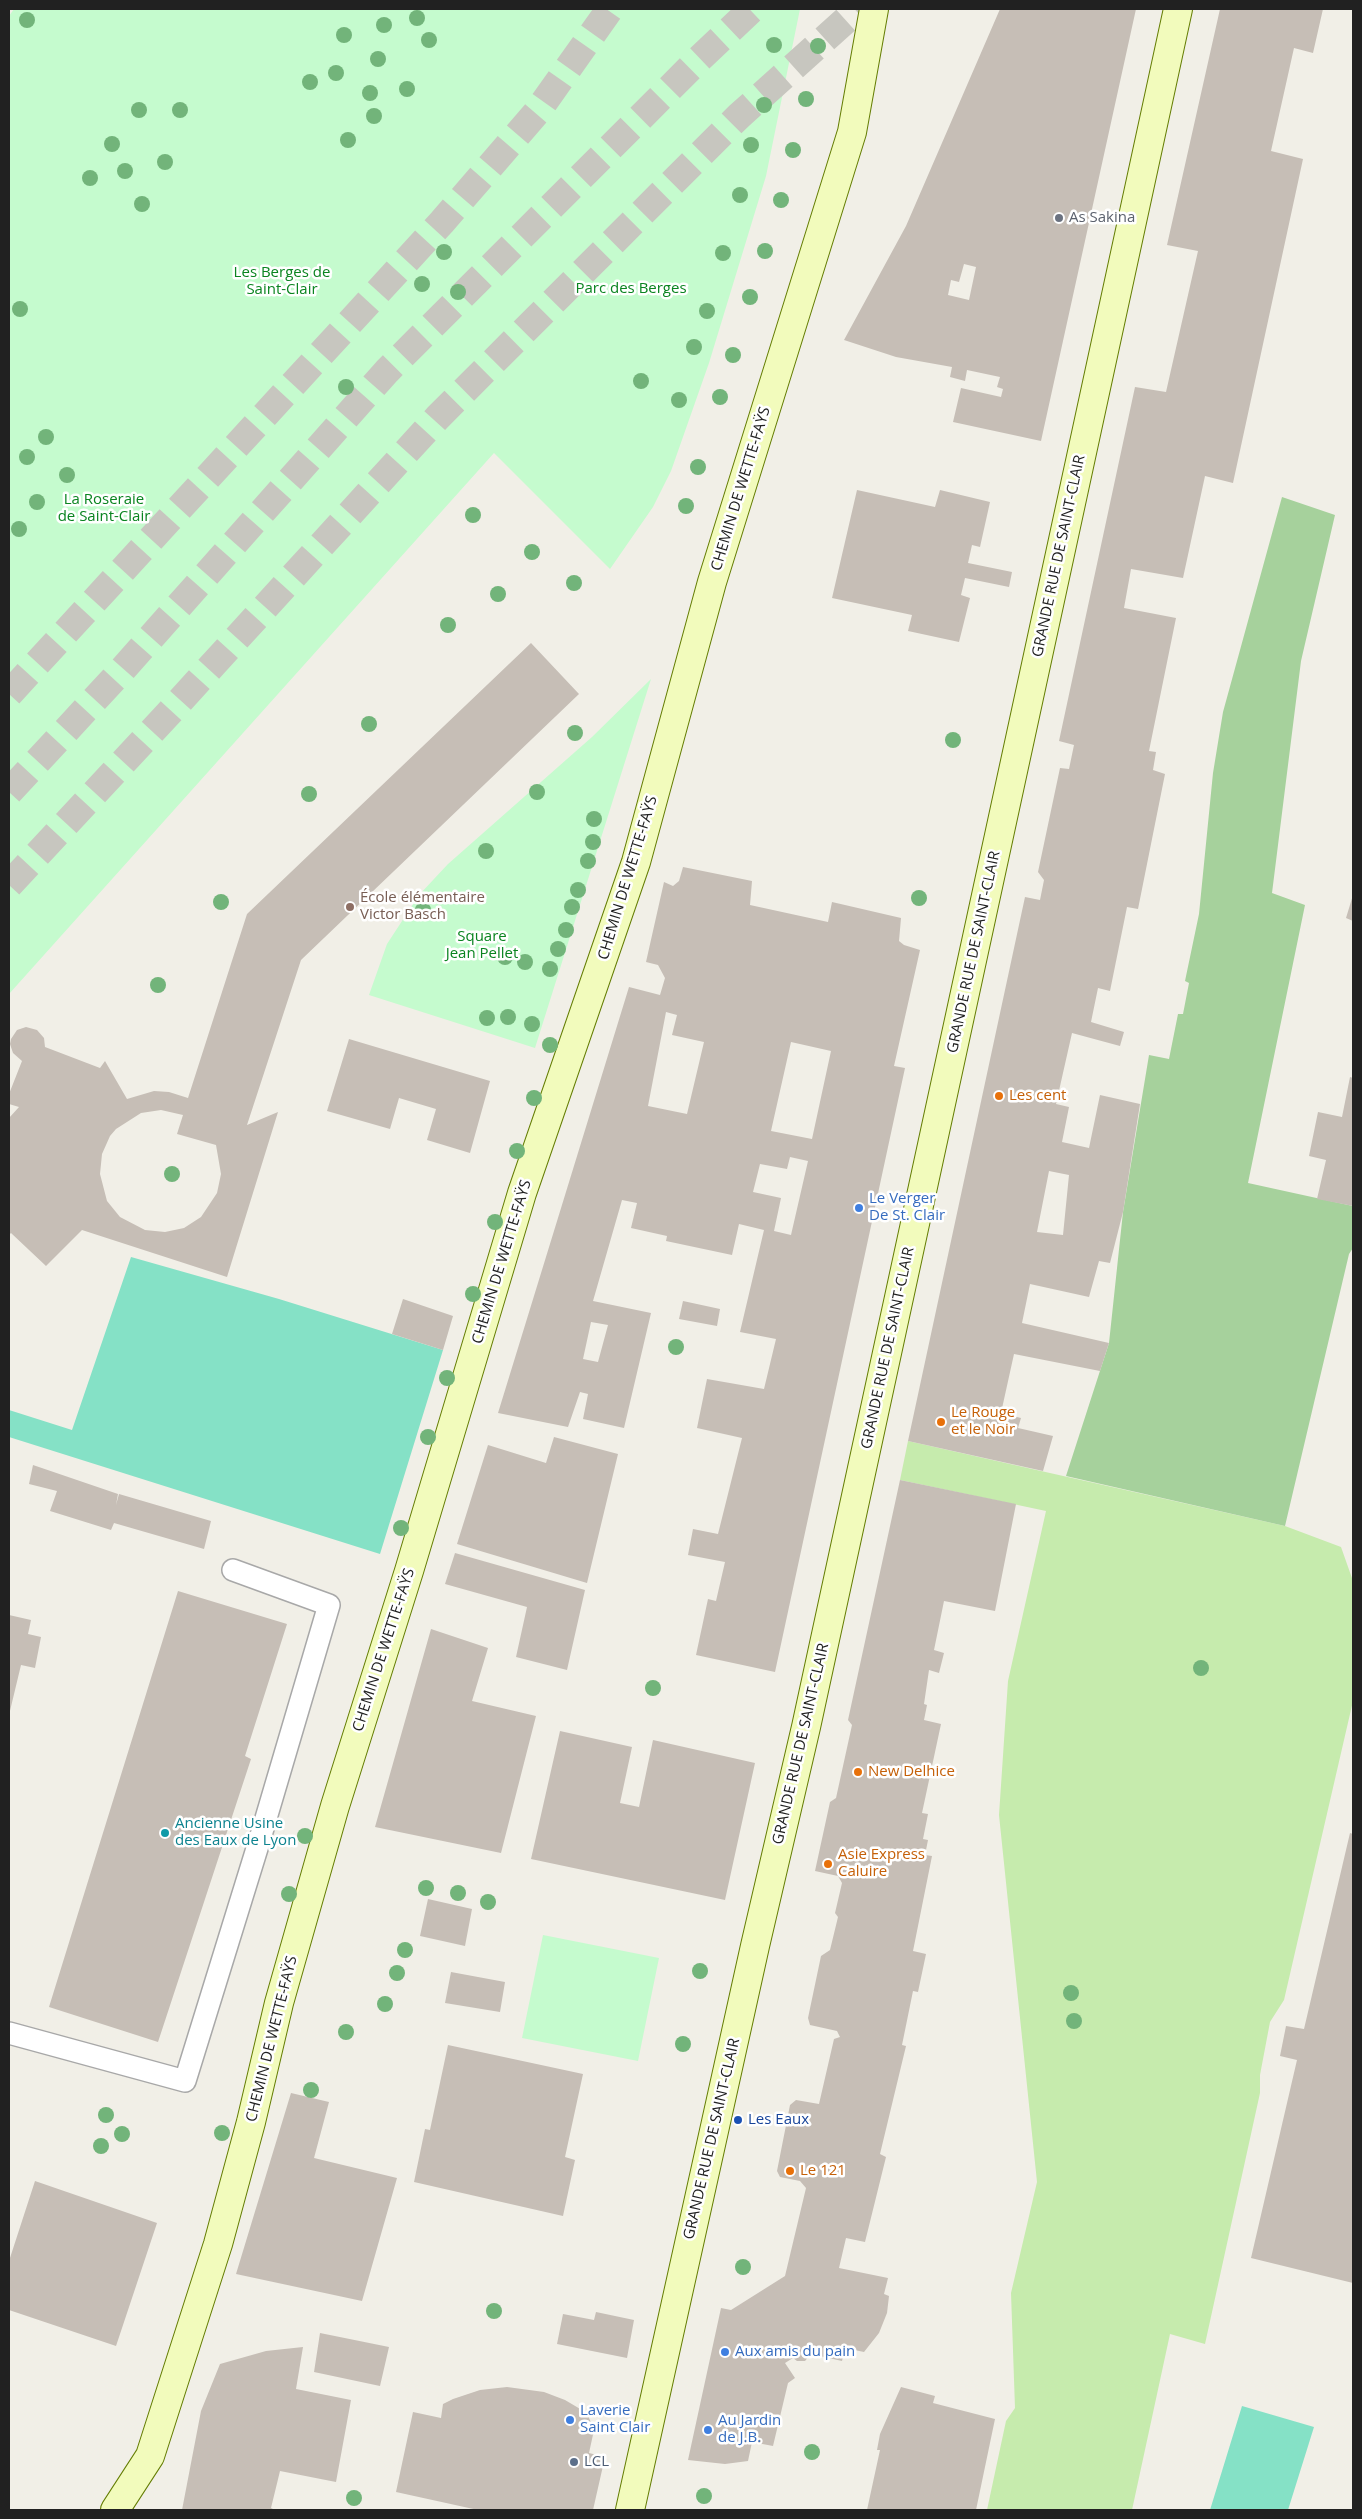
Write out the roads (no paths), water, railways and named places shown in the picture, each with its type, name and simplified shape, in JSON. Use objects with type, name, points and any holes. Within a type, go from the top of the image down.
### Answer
[{"type":"main road","name":"CHEMIN DE WETTE-FAŸS","points":[[115,2510],[150,2456],[218,2244],[251,2122],[279,2003],[335,1806],[409,1571],[522,1193],[636,862],[712,582],[852,132],[874,9]]},
{"type":"main road","name":"GRANDE RUE DE SAINT-CLAIR","points":[[630,2510],[812,1698],[1178,9]]},
{"type":"lane","points":[[9,2034],[184,2081],[259,1842],[329,1605],[233,1570]]},
{"type":"tunnel","points":[[9,694],[442,222],[537,112],[610,9]]},
{"type":"tunnel","points":[[9,792],[123,669],[387,371],[696,62],[752,9]]},
{"type":"tunnel","points":[[9,885],[169,713],[438,417],[739,116],[858,9]]},
{"type":"place","name":"As Sakina","points":[[1059,218]]},
{"type":"place","name":"École élémentaire Victor Basch","points":[[350,907]]},
{"type":"place","name":"Les cent","points":[[999,1096]]},
{"type":"place","name":"Le Verger De St. Clair","points":[[859,1208]]},
{"type":"place","name":"Le Rouge et le Noir","points":[[941,1422]]},
{"type":"place","name":"New Delhice","points":[[858,1772]]},
{"type":"place","name":"Ancienne Usine des Eaux de Lyon","points":[[165,1833]]},
{"type":"place","name":"Asie Express Caluire","points":[[828,1864]]},
{"type":"place","name":"Les Eaux","points":[[738,2120]]},
{"type":"place","name":"Le 121","points":[[790,2171]]},
{"type":"place","name":"Aux amis du pain","points":[[725,2352]]},
{"type":"place","name":"Laverie Saint Clair","points":[[570,2420]]},
{"type":"place","name":"Au Jardin de J.B.","points":[[708,2430]]},
{"type":"place","name":"LCL","points":[[574,2462]]},
{"type":"park label","name":"Les Berges de Saint-Clair","points":[[282,282]]},
{"type":"park label","name":"Parc des Berges","points":[[631,289]]},
{"type":"park label","name":"La Roseraie de Saint-Clair","points":[[104,508]]},
{"type":"park label","name":"Square Jean Pellet","points":[[482,946]]}]
